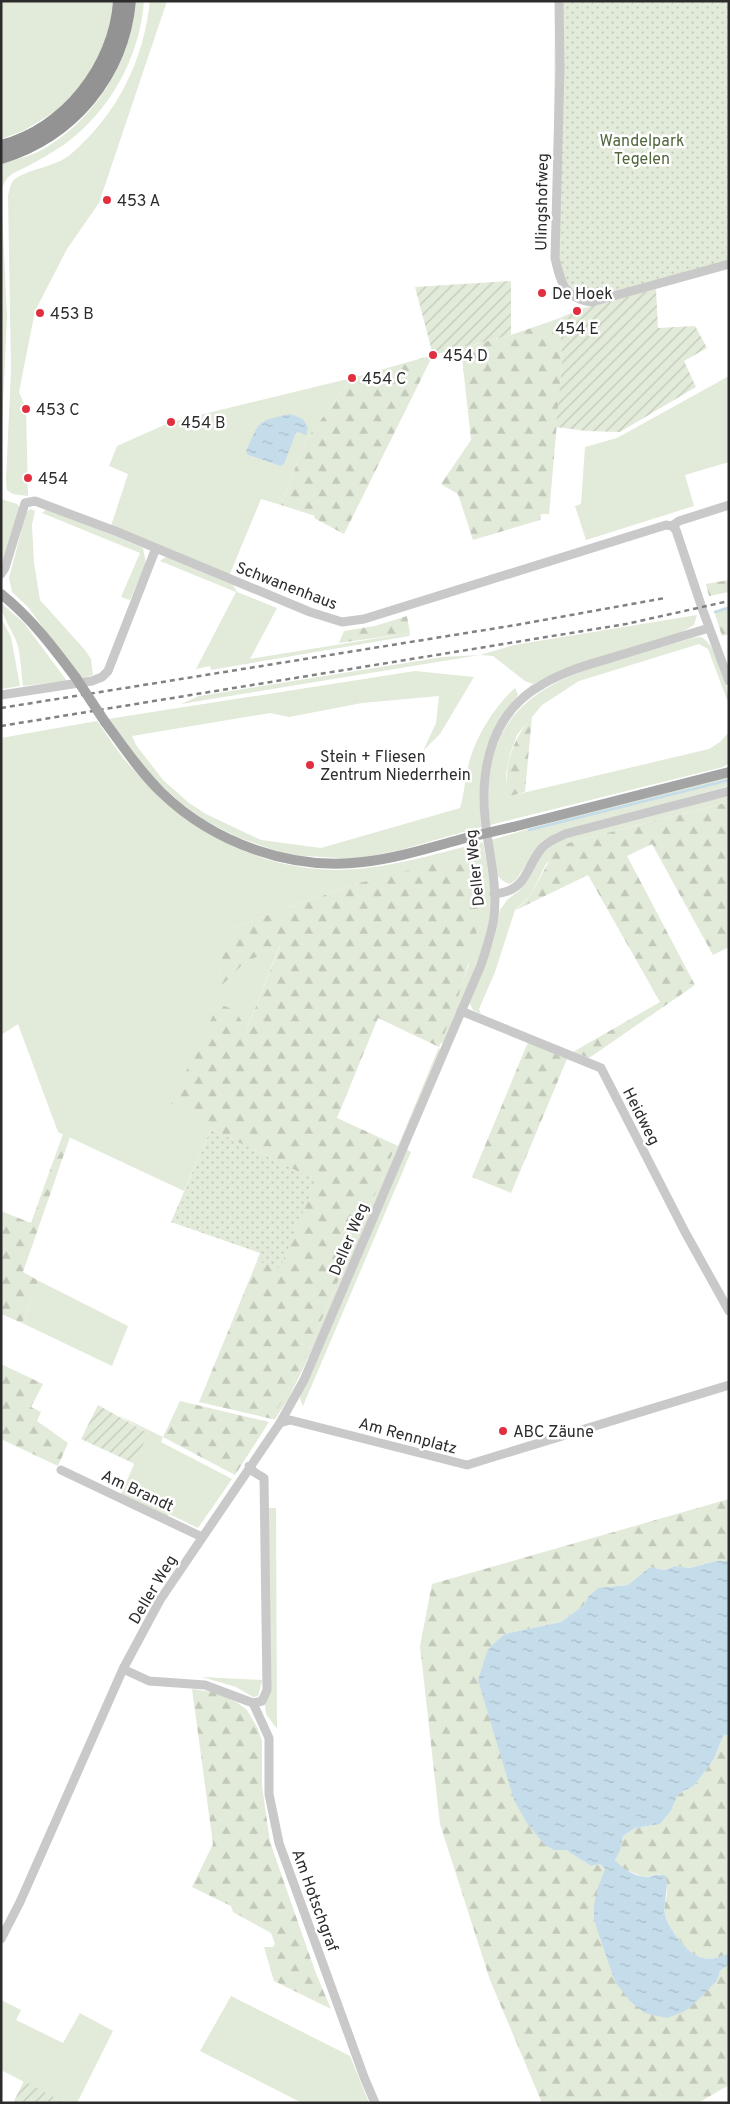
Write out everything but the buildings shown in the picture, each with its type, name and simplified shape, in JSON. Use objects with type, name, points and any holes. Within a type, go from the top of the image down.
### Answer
[{"type":"highway","points":[[1,146],[39,130],[62,113],[81,94],[97,72],[109,46],[119,1]]},
{"type":"highway","points":[[1,158],[35,145],[52,134],[68,123],[95,94],[110,72],[116,58],[126,29],[130,1]]},
{"type":"main road","points":[[1,594],[20,609],[45,637],[136,764],[162,794],[211,830],[230,840],[267,854],[317,863],[362,862],[410,853],[729,772]]},
{"type":"street","name":"Ulingshofweg","points":[[559,1],[560,77],[555,258],[564,288],[581,301],[592,302],[729,264]]},
{"type":"street","name":"Schwanenhaus","points":[[1,574],[5,568],[25,503],[35,501],[156,548],[310,612],[342,622],[364,619],[666,525],[672,526],[679,521],[729,505]]},
{"type":"street","points":[[672,526],[676,530],[709,628],[729,680]]},
{"type":"street","points":[[1,694],[92,682],[102,678],[108,671],[156,548]]},
{"type":"street","name":"Deller Weg","points":[[1,1939],[20,1902],[124,1669],[160,1600],[249,1466],[280,1423],[308,1372],[481,965],[490,939],[494,916],[494,894],[485,821],[484,776],[487,756],[502,723],[514,707],[534,690],[560,675],[709,628]]},
{"type":"street","points":[[494,894],[508,892],[515,888],[542,848],[565,834],[729,791]]},
{"type":"street","name":"Heidweg","points":[[461,1011],[601,1068],[685,1232],[729,1311]]},
{"type":"street","name":"Am Rennplatz","points":[[280,1423],[290,1420],[467,1466],[729,1385]]},
{"type":"street","points":[[124,1669],[149,1681],[205,1685],[253,1704],[262,1701],[266,1690],[264,1478],[254,1472],[249,1466]]},
{"type":"street","name":"Am Brandt","points":[[61,1470],[202,1537]]},
{"type":"street","name":"Am Hotschgraf","points":[[253,1704],[269,1738],[269,1794],[279,1842],[375,2103]]},
{"type":"green space","points":[[1,1],[113,1],[109,36],[85,81],[56,111],[23,131],[1,139]]},
{"type":"green space","points":[[136,1],[144,1],[141,22],[129,62],[109,99],[81,131],[56,150],[10,175],[1,190],[1,163],[38,152],[58,140],[92,108],[106,89],[126,47],[133,24]]},
{"type":"green space","points":[[150,1],[167,1],[99,203],[67,249],[35,311],[19,392],[26,409],[28,496],[13,494],[7,490],[6,481],[11,370],[8,196],[10,188],[13,181],[18,177],[64,159],[71,154],[88,138],[115,104],[126,85],[141,45]]},
{"type":"green space","name":"Wandelpark Tegelen","points":[[555,1],[729,1],[729,265],[586,300],[572,291],[561,270],[553,270]]},
{"type":"green space","points":[[1,190],[7,317],[1,448]]},
{"type":"green space","points":[[511,281],[511,335],[433,355],[415,287]]},
{"type":"green space","points":[[656,289],[658,328],[695,326],[707,348],[684,361],[696,387],[620,432],[586,431],[556,427],[562,365],[560,318],[577,310]]},
{"type":"green space","points":[[560,318],[562,365],[549,514],[541,514],[540,520],[473,540],[458,494],[441,484],[471,440],[461,348],[511,335]]},
{"type":"green space","points":[[433,355],[344,534],[314,518],[315,516],[281,505],[306,440],[352,378]]},
{"type":"green space","points":[[729,376],[729,462],[685,475],[694,506],[586,540],[575,506],[581,504],[585,447],[617,438]]},
{"type":"green space","points":[[352,378],[306,440],[281,505],[261,499],[229,576],[111,526],[128,474],[109,466],[117,446],[171,422]],"holes":[[[307,425],[295,435],[280,466],[248,455]]]},
{"type":"green space","points":[[1,499],[17,504],[20,508],[4,558],[1,562]]},
{"type":"green space","points":[[48,508],[143,548],[146,563],[130,600],[121,597],[140,553],[42,513]]},
{"type":"green space","points":[[30,509],[35,511],[32,525],[34,563],[40,600],[85,650],[91,659],[93,675],[80,679],[28,607],[12,592],[9,578],[26,513]]},
{"type":"green space","points":[[166,557],[233,585],[237,592],[277,608],[250,659],[410,633],[409,636],[211,670],[210,666],[196,669],[236,592],[160,561]]},
{"type":"green space","points":[[729,580],[729,592],[709,596],[706,584]]},
{"type":"green space","points":[[1,603],[24,623],[67,681],[23,686],[17,643],[1,608]]},
{"type":"green space","points":[[729,606],[729,634],[722,636],[714,611]]},
{"type":"green space","points":[[697,615],[694,625],[678,634],[563,669],[533,684],[525,681],[493,656],[480,655],[514,645]]},
{"type":"green space","points":[[407,616],[410,633],[339,643],[344,631],[375,626]]},
{"type":"green space","points":[[1,618],[11,637],[20,686],[1,689]]},
{"type":"green space","points":[[701,637],[713,649],[717,658],[725,678],[729,705],[708,649],[699,644],[579,681],[542,705],[517,735],[510,754],[506,774],[506,797],[709,749],[720,742],[729,732],[729,763],[723,767],[490,825],[489,777],[499,739],[518,711],[545,689],[577,673]]},
{"type":"green space","points":[[480,655],[181,704],[199,696],[443,657]]},
{"type":"green space","points":[[415,671],[474,677],[440,734],[423,751],[436,723],[439,696],[362,703],[289,717],[270,713],[132,736],[136,745],[163,780],[189,803],[206,814],[261,840],[321,848],[460,808],[473,749],[482,730],[494,712],[515,688],[518,695],[496,727],[484,756],[480,789],[481,827],[400,850],[355,859],[288,855],[237,837],[204,820],[153,778],[108,719]]},
{"type":"green space","points":[[532,716],[525,792],[506,797],[508,763],[514,745]]},
{"type":"green space","points":[[97,721],[131,767],[174,808],[222,840],[275,862],[334,870],[353,869],[409,861],[483,842],[491,897],[487,930],[470,980],[444,1042],[440,1044],[469,964],[391,875],[359,883],[233,927],[244,963],[280,945],[246,1031],[171,1102],[210,1122],[211,1129],[184,1191],[58,1132],[18,1024],[1,1035],[1,738]]},
{"type":"green space","points":[[729,777],[729,786],[558,832],[542,841],[516,880],[510,884],[499,877],[496,872],[491,840],[566,818]]},
{"type":"green space","points":[[729,795],[729,802],[568,843],[546,864],[530,896],[515,910],[495,972],[479,1009],[481,1014],[473,1010],[469,1002],[494,940],[500,910],[507,900],[520,890],[542,853],[563,838]]},
{"type":"green space","points":[[729,802],[729,947],[713,955],[652,844],[627,856],[695,985],[589,1058],[573,1052],[660,1002],[588,875],[516,910],[530,896],[553,854],[568,843]]},
{"type":"green space","points":[[472,854],[478,908],[476,938],[455,1007],[439,1047],[378,1018],[337,1118],[396,1145],[303,1363],[272,1419],[199,1402],[257,1261],[280,1267],[315,1180],[211,1129],[209,1122],[171,1103],[218,1005],[233,1010],[246,1031],[280,946],[244,963],[219,988],[216,981],[217,966],[233,927],[359,883]]},
{"type":"green space","points":[[528,1042],[567,1059],[511,1193],[472,1177]]},
{"type":"green space","points":[[439,1047],[440,1052],[316,1342],[288,1399],[275,1419],[272,1419],[303,1363]]},
{"type":"green space","points":[[211,1129],[316,1180],[280,1268],[257,1261],[260,1253],[171,1222]]},
{"type":"green space","points":[[63,1134],[70,1137],[23,1272],[39,1281],[22,1323],[1,1314],[1,1211],[31,1223]]},
{"type":"green space","points":[[406,1149],[411,1152],[303,1406],[300,1399],[301,1391]]},
{"type":"green space","points":[[39,1281],[128,1326],[112,1366],[22,1323]]},
{"type":"green space","points":[[1,1364],[43,1384],[31,1407],[41,1412],[37,1421],[68,1443],[58,1466],[1,1439]]},
{"type":"green space","points":[[180,1401],[269,1422],[235,1475],[163,1437]]},
{"type":"green space","points":[[98,1405],[148,1433],[135,1464],[81,1439]]},
{"type":"green space","points":[[118,1415],[163,1437],[161,1442],[232,1479],[198,1528],[169,1514],[167,1518],[120,1496],[148,1433]]},
{"type":"green space","points":[[729,1499],[729,1561],[716,1561],[690,1568],[675,1566],[664,1570],[650,1567],[628,1585],[606,1587],[588,1597],[584,1605],[561,1622],[505,1634],[566,1850],[591,1866],[600,1864],[605,1870],[599,1884],[685,2011],[717,1981],[720,1971],[729,1964],[729,2085],[698,2103],[542,2103],[490,1980],[440,1824],[420,1646],[432,1584]]},
{"type":"green space","points":[[267,1508],[276,1508],[277,1729],[266,1714],[265,1706]]},
{"type":"green space","points":[[202,1677],[262,1681],[258,1696],[253,1697],[236,1687]]},
{"type":"green space","points":[[192,1689],[218,1693],[238,1703],[247,1710],[258,1729],[262,1741],[262,1786],[270,1842],[315,1971],[331,2009],[274,1981],[264,1947],[273,1947],[275,1944],[271,1933],[233,1912],[231,1906],[192,1887],[213,1844]]},
{"type":"green space","points":[[729,1734],[729,1953],[720,1957],[705,1958],[693,1953],[681,1943],[668,1923],[664,1909],[667,1886],[661,1874],[644,1877],[621,1868],[615,1860],[620,1851],[623,1836],[635,1828],[660,1824],[671,1811],[678,1794],[694,1786],[714,1759],[723,1736]]},
{"type":"green space","points":[[231,1996],[350,2056],[369,2103],[302,2103],[200,2051]]},
{"type":"green space","points":[[1,2000],[21,2010],[16,2020],[63,2043],[80,2013],[113,2031],[77,2103],[65,2103],[1,2070]]},
{"type":"green space","points":[[24,2081],[65,2103],[13,2103]]},
{"type":"water","points":[[290,414],[303,419],[308,428],[306,435],[298,432],[295,435],[284,464],[280,466],[248,455],[246,451],[261,423]]},
{"type":"water","points":[[716,1561],[729,1561],[729,1734],[723,1736],[714,1759],[694,1786],[678,1794],[671,1811],[660,1824],[635,1828],[623,1836],[620,1851],[615,1860],[633,1874],[646,1877],[666,1876],[665,1915],[674,1934],[693,1953],[705,1958],[713,1958],[729,1953],[729,1964],[720,1971],[717,1981],[685,2011],[667,2018],[645,2013],[631,2002],[615,1982],[594,1920],[594,1905],[605,1869],[600,1864],[591,1866],[566,1850],[554,1850],[544,1844],[527,1823],[514,1800],[478,1680],[488,1649],[505,1634],[561,1622],[584,1605],[588,1597],[598,1588],[628,1585],[650,1567],[664,1570],[675,1566],[690,1568]]},
{"type":"waterway","points":[[715,612],[729,608]]},
{"type":"waterway","points":[[529,830],[729,780]]},
{"type":"railway","points":[[1,708],[516,625],[665,598]]},
{"type":"railway","points":[[1,726],[626,624],[729,601]]},
{"type":"place","name":"453 A","points":[[107,200]]},
{"type":"place","name":"De Hoek","points":[[542,293]]},
{"type":"place","name":"454 E","points":[[577,311]]},
{"type":"place","name":"453 B","points":[[40,313]]},
{"type":"place","name":"454 D","points":[[433,355]]},
{"type":"place","name":"454 C","points":[[352,378]]},
{"type":"place","name":"453 C","points":[[26,409]]},
{"type":"place","name":"454 B","points":[[171,422]]},
{"type":"place","name":"454","points":[[28,478]]},
{"type":"place","name":"Stein + Fliesen Zentrum Niederrhein","points":[[310,765]]},
{"type":"place","name":"ABC Zäune","points":[[503,1431]]}]
